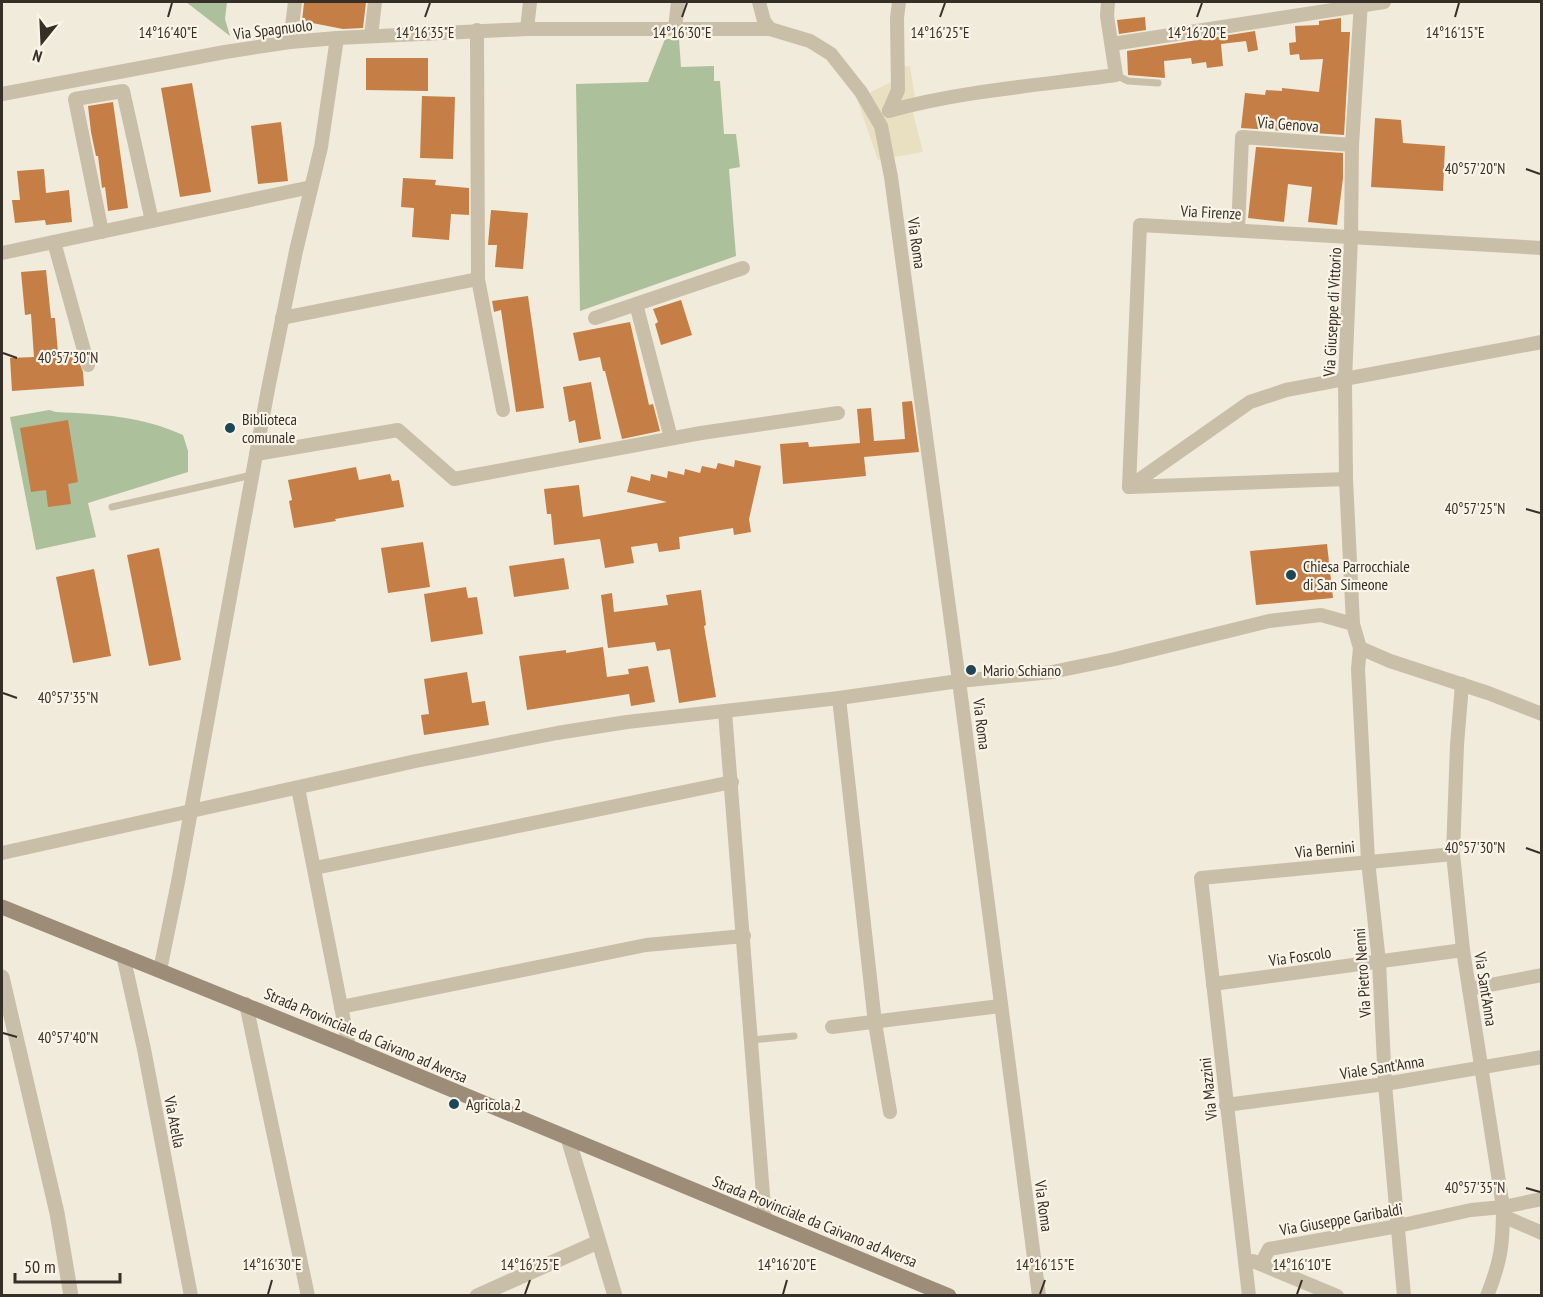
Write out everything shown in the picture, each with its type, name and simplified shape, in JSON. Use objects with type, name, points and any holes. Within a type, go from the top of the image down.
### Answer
[{"type":"main road","name":"Strada Provinciale da Caivano ad Aversa","points":[[2,907],[246,1004],[949,1296]]},
{"type":"street","points":[[290,42],[295,2]]},
{"type":"street","points":[[371,36],[375,2]]},
{"type":"street","points":[[527,29],[530,2]]},
{"type":"street","points":[[675,28],[678,2]]},
{"type":"street","points":[[759,2],[764,21],[770,28]]},
{"type":"street","points":[[889,111],[898,90],[897,18],[899,2]]},
{"type":"street","points":[[889,111],[909,105],[970,95],[1116,75],[1107,16],[1108,2]]},
{"type":"street","points":[[1112,44],[1361,3],[1384,2]]},
{"type":"street","name":"Via Giuseppe di Vittorio","points":[[1360,648],[1353,624],[1346,479],[1345,380],[1352,146],[1361,3]]},
{"type":"street","name":"Via Spagnuolo","points":[[2,94],[290,42],[477,30],[675,28]]},
{"type":"street","name":"Via Roma","points":[[675,28],[770,28],[810,41],[831,54],[861,92],[880,126],[891,177],[960,681],[1039,1296]]},
{"type":"street","points":[[477,30],[478,279],[503,410]]},
{"type":"street","points":[[160,970],[282,318],[321,147],[337,38]]},
{"type":"street","points":[[102,232],[75,99],[123,91],[152,221]]},
{"type":"street","points":[[875,116],[874,111],[879,106],[884,106],[889,111]]},
{"type":"street","name":"Via Genova","points":[[1238,230],[1242,137],[1352,146]]},
{"type":"street","points":[[2,253],[311,187]]},
{"type":"street","name":"Via Firenze","points":[[1129,487],[1140,225],[1542,248]]},
{"type":"street","points":[[54,242],[88,365]]},
{"type":"street","points":[[596,318],[743,268]]},
{"type":"street","points":[[282,318],[478,279]]},
{"type":"street","points":[[636,304],[671,438]]},
{"type":"street","points":[[1129,487],[1250,402],[1286,390],[1345,380],[1363,374],[1542,342]]},
{"type":"street","points":[[256,454],[398,430],[454,479],[671,438],[838,413]]},
{"type":"street","points":[[1129,487],[1346,479]]},
{"type":"street","points":[[2,853],[556,733],[627,722],[839,698],[960,681],[1052,672],[1269,621],[1321,615],[1353,624]]},
{"type":"street","points":[[1360,648],[1390,661],[1542,714]]},
{"type":"street","name":"Via Pietro Nenni","points":[[1360,648],[1358,669],[1368,861],[1379,962],[1385,1084],[1404,1296]]},
{"type":"street","name":"Via Sant'Anna","points":[[1461,684],[1453,854],[1463,950],[1503,1212],[1503,1241],[1498,1269],[1487,1296]]},
{"type":"street","points":[[839,698],[875,1023],[890,1112]]},
{"type":"street","points":[[725,712],[765,1220]]},
{"type":"street","points":[[315,868],[732,782]]},
{"type":"street","points":[[298,788],[349,1047]]},
{"type":"street","name":"Via Bernini","points":[[1201,878],[1453,854]]},
{"type":"street","name":"Via Mazzini","points":[[1201,878],[1249,1296]]},
{"type":"street","points":[[341,1007],[646,945],[744,936]]},
{"type":"street","name":"Via Foscolo","points":[[1213,984],[1463,950]]},
{"type":"street","name":"Via Atella","points":[[123,955],[144,1049],[190,1296]]},
{"type":"street","points":[[1469,989],[1542,975]]},
{"type":"street","points":[[2,977],[57,1214],[71,1296]]},
{"type":"street","points":[[246,1004],[308,1296]]},
{"type":"street","points":[[832,1027],[1000,1006]]},
{"type":"street","name":"Viale Sant'Anna","points":[[1226,1105],[1385,1084],[1542,1057]]},
{"type":"street","points":[[568,1138],[615,1296]]},
{"type":"street","name":"Via Giuseppe Garibaldi","points":[[1261,1264],[1269,1249],[1398,1226],[1471,1210],[1503,1212],[1542,1199]]},
{"type":"street","points":[[1503,1212],[1542,1233]]},
{"type":"street","points":[[477,1296],[598,1242]]},
{"type":"street","points":[[1245,1258],[1337,1296]]},
{"type":"lane","points":[[1116,75],[1128,81],[1158,84]]},
{"type":"lane","points":[[112,507],[252,476]]},
{"type":"lane","points":[[752,1040],[794,1036]]},
{"type":"green space","points":[[186,2],[227,2],[225,19],[230,36]]},
{"type":"green space","points":[[665,39],[679,39],[681,67],[714,66],[714,81],[720,81],[724,134],[736,134],[740,167],[729,169],[736,256],[580,311],[576,84],[648,82]]},
{"type":"green space","points":[[49,410],[136,420],[183,435],[188,451],[188,472],[88,503],[96,537],[36,550],[10,417]]},
{"type":"shaded area","points":[[910,66],[915,98],[913,113],[923,152],[878,160],[857,99],[891,82],[891,68]]},
{"type":"building","points":[[366,2],[363,28],[343,29],[302,21],[304,3]]},
{"type":"building","points":[[1145,17],[1146,30],[1119,34],[1117,20]]},
{"type":"building","points":[[1341,18],[1341,32],[1350,32],[1344,135],[1241,128],[1245,93],[1265,95],[1266,90],[1282,91],[1282,88],[1319,92],[1323,59],[1300,60],[1299,54],[1290,55],[1289,43],[1296,42],[1295,26],[1319,25],[1319,21]]},
{"type":"building","points":[[1255,31],[1258,50],[1248,52],[1246,41],[1221,44],[1223,66],[1207,68],[1206,62],[1192,64],[1191,58],[1164,61],[1165,78],[1128,75],[1127,51]]},
{"type":"building","points":[[366,58],[428,58],[428,91],[366,90]]},
{"type":"building","points":[[192,83],[211,192],[180,197],[161,88]]},
{"type":"building","points":[[422,96],[455,97],[453,159],[420,158]]},
{"type":"building","points":[[113,102],[128,208],[108,211],[105,187],[102,188],[98,156],[96,156],[91,132],[88,106]]},
{"type":"building","points":[[1375,118],[1401,120],[1403,143],[1445,146],[1443,191],[1371,187]]},
{"type":"building","points":[[281,122],[288,181],[258,184],[251,126]]},
{"type":"building","points":[[1256,147],[1343,153],[1343,178],[1337,225],[1308,222],[1312,187],[1288,184],[1284,222],[1248,218]]},
{"type":"building","points":[[44,169],[46,193],[69,190],[72,222],[46,225],[45,220],[15,223],[12,200],[20,200],[17,171]]},
{"type":"building","points":[[403,178],[436,180],[435,185],[469,188],[469,215],[451,214],[449,240],[412,237],[414,208],[401,207]]},
{"type":"building","points":[[491,210],[528,213],[523,269],[495,267],[497,245],[488,245]]},
{"type":"building","points":[[46,270],[51,318],[55,318],[58,353],[75,351],[83,372],[84,386],[12,391],[10,358],[34,357],[31,314],[25,315],[21,272]]},
{"type":"building","points":[[528,296],[544,408],[516,412],[501,310],[494,312],[492,301]]},
{"type":"building","points":[[681,300],[692,335],[661,345],[655,324],[658,322],[653,309]]},
{"type":"building","points":[[630,322],[649,405],[653,404],[660,431],[622,439],[600,357],[579,361],[573,333]]},
{"type":"building","points":[[591,382],[601,439],[579,443],[575,420],[569,422],[563,387]]},
{"type":"building","points":[[912,401],[919,452],[864,457],[866,476],[783,484],[780,444],[808,442],[809,447],[860,443],[857,409],[871,408],[874,441],[905,439],[902,402]]},
{"type":"building","points":[[68,420],[78,482],[68,484],[71,504],[48,507],[46,490],[31,492],[20,428]]},
{"type":"building","points":[[735,460],[761,466],[749,519],[751,532],[734,535],[733,528],[679,537],[680,549],[659,552],[657,543],[631,547],[634,563],[605,568],[600,539],[554,545],[551,514],[547,514],[544,489],[579,485],[583,517],[667,502],[627,492],[631,476],[650,481],[651,474],[667,478],[668,471],[684,475],[685,469],[700,473],[702,466],[716,469],[718,463],[734,467]]},
{"type":"building","points":[[356,467],[359,480],[390,474],[392,481],[399,480],[404,507],[294,528],[288,480]]},
{"type":"building","points":[[423,542],[430,587],[388,593],[381,548]]},
{"type":"building","name":"Chiesa Parrocchiale di San Simeone","points":[[1327,544],[1333,598],[1256,605],[1250,551]]},
{"type":"building","points":[[159,548],[181,660],[149,666],[127,555]]},
{"type":"building","points":[[564,558],[569,589],[514,597],[509,566]]},
{"type":"building","points":[[94,569],[111,656],[73,663],[56,577]]},
{"type":"building","points":[[466,587],[468,598],[477,597],[483,634],[431,642],[424,594]]},
{"type":"building","points":[[701,590],[706,625],[704,626],[716,697],[679,703],[670,649],[657,651],[655,642],[608,648],[601,595],[612,593],[614,612],[668,605],[666,595]]},
{"type":"building","points":[[603,647],[607,677],[629,674],[628,669],[648,666],[655,702],[631,706],[629,694],[527,710],[519,656],[566,650],[566,653]]},
{"type":"building","points":[[467,672],[472,703],[485,701],[489,725],[424,735],[421,715],[429,714],[424,679]]},
{"type":"place","name":"Biblioteca comunale","points":[[230,428]]},
{"type":"place","name":"Chiesa Parrocchiale di San Simeone","points":[[1291,575]]},
{"type":"place","name":"Mario Schiano","points":[[971,670]]},
{"type":"place","name":"Agricola 2","points":[[454,1104]]}]
